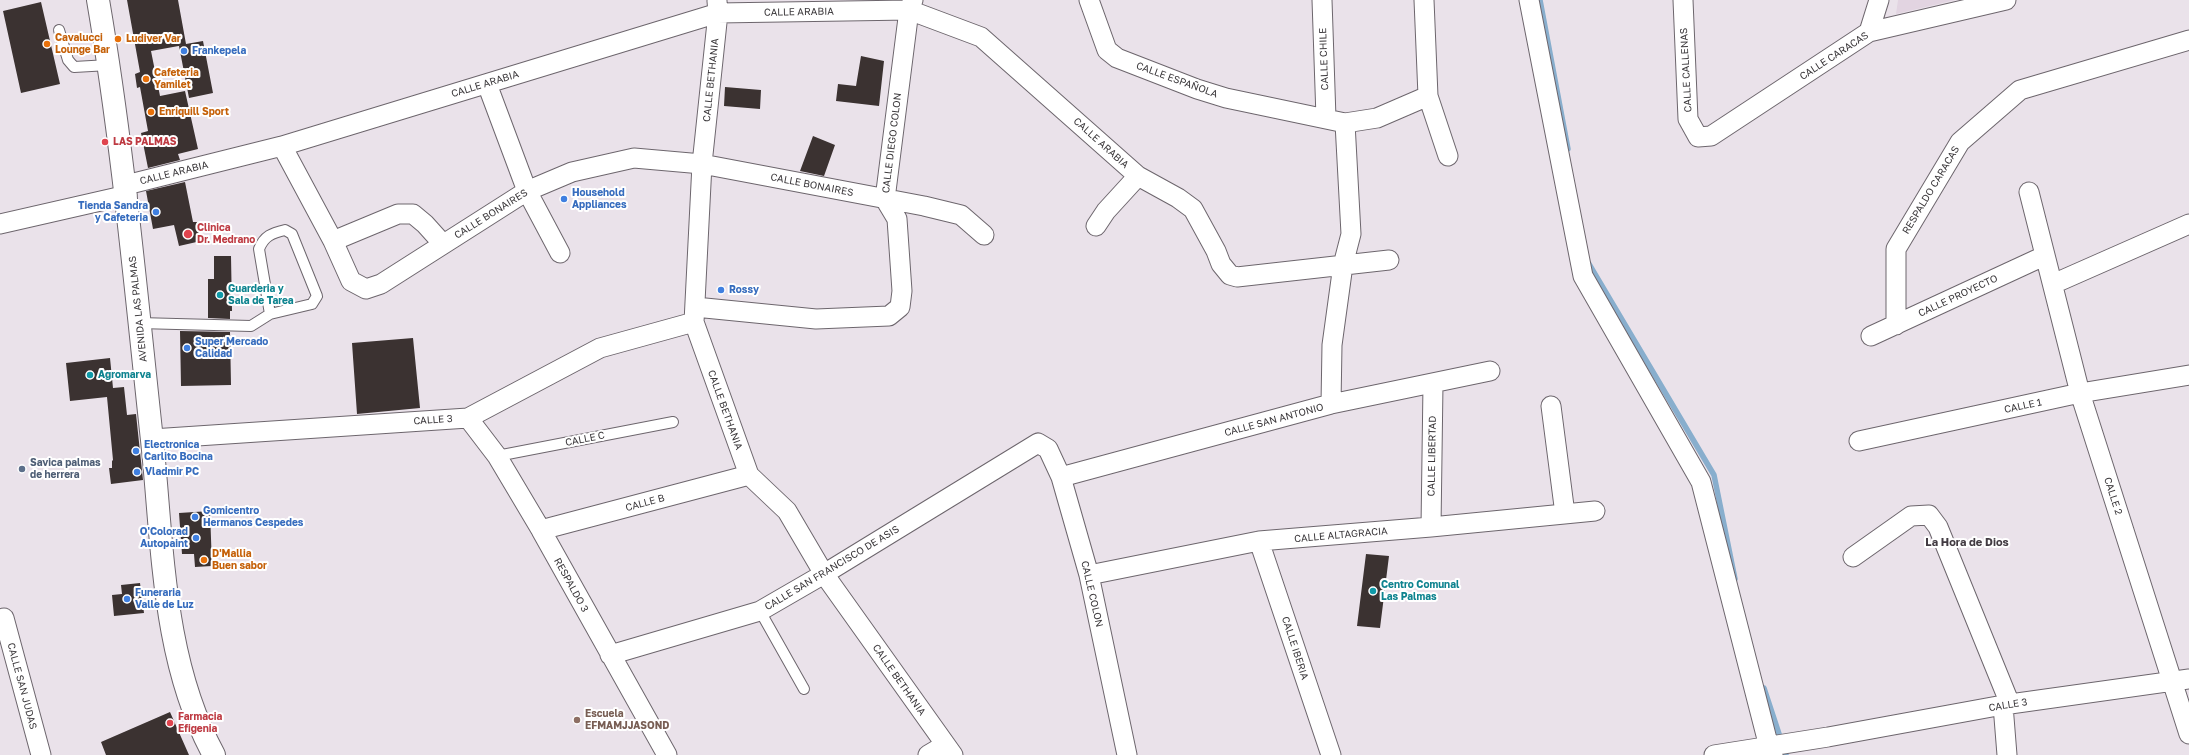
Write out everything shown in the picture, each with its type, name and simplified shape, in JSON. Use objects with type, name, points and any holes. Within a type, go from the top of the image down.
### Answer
[{"type":"street","name":"AVENIDA LAS PALMAS","points":[[98,0],[109,65],[126,190],[172,632],[198,727],[214,755]]},
{"type":"street","name":"CALLE ESPAÑOLA","points":[[1089,0],[1107,50],[1117,58],[1197,89],[1345,123]]},
{"type":"street","name":"CALLE CHILE","points":[[1322,0],[1326,118]]},
{"type":"street","points":[[1424,0],[1428,96],[1448,156]]},
{"type":"street","points":[[1529,0],[1583,276],[1701,482],[1771,751]]},
{"type":"street","name":"CALLE CALLENAS","points":[[1683,0],[1688,119],[1698,137]]},
{"type":"street","points":[[1869,32],[1879,0]]},
{"type":"street","name":"CALLE CARACAS","points":[[1698,137],[1711,136],[1869,32],[2006,0]]},
{"type":"street","name":"CALLE ARABIA","points":[[0,224],[282,146],[487,84],[717,6],[911,5],[981,37],[1138,176],[1178,198],[1193,209],[1216,251],[1221,264],[1230,275],[1237,277],[1389,260]]},
{"type":"street","name":"CALLE DIEGO COLON","points":[[694,315],[816,319],[890,316],[900,307],[902,291],[897,219],[885,199],[911,5]]},
{"type":"street","name":"CALLE BETHANIA","points":[[717,6],[702,164],[694,315],[749,475],[787,511],[824,574],[949,750]]},
{"type":"street","name":"RESPALDO CARACAS","points":[[1896,325],[1896,249],[1960,142],[2020,90],[2189,40]]},
{"type":"street","points":[[487,84],[527,191],[560,253]]},
{"type":"street","points":[[1331,404],[1332,345],[1343,265],[1351,234],[1345,123],[1377,118],[1428,96]]},
{"type":"street","name":"CALLE BONAIRES","points":[[282,146],[333,241],[351,281],[366,288],[381,284],[527,191],[572,172],[634,158],[702,164],[961,215],[984,235]]},
{"type":"street","points":[[1096,226],[1106,210],[1138,176]]},
{"type":"street","name":"CALLE 2","points":[[2029,192],[2044,256],[2054,284],[2080,393],[2181,680],[2189,734]]},
{"type":"street","points":[[333,241],[398,214],[413,214],[426,224],[443,244]]},
{"type":"street","points":[[2054,284],[2189,224]]},
{"type":"street","name":"CALLE PROYECTO","points":[[1871,336],[2044,256]]},
{"type":"street","name":"CALLE 3","points":[[152,439],[468,418],[600,348],[694,315]]},
{"type":"street","name":"CALLE SAN ANTONIO","points":[[1061,477],[1331,404],[1490,371]]},
{"type":"street","name":"CALLE 1","points":[[1859,441],[2080,393],[2189,375]]},
{"type":"street","name":"CALLE LIBERTAD","points":[[1431,528],[1433,384]]},
{"type":"street","points":[[1551,406],[1565,514]]},
{"type":"street","name":"RESPALDO 3","points":[[468,418],[497,456],[667,755]]},
{"type":"street","name":"CALLE COLON","points":[[1038,443],[1048,449],[1061,477],[1089,575],[1127,755]]},
{"type":"street","name":"CALLE SAN FRANCISCO DE ASIS","points":[[610,655],[760,611],[824,574],[1038,443]]},
{"type":"street","name":"CALLE B","points":[[540,530],[749,475]]},
{"type":"street","name":"CALLE ALTAGRACIA","points":[[1089,575],[1259,541],[1431,528],[1595,511]]},
{"type":"street","points":[[1853,557],[1911,516],[1929,515],[1938,526],[2007,704],[2006,755]]},
{"type":"street","name":"CALLE IBERIA","points":[[1259,541],[1331,755]]},
{"type":"street","name":"CALLE SAN JUDAS","points":[[4,618],[41,755]]},
{"type":"street","name":"CALLE 3","points":[[1714,755],[1771,751],[1828,737],[2007,704],[2181,680]]},
{"type":"street","points":[[928,755],[949,750]]},
{"type":"lane","points":[[59,30],[68,60],[74,67],[109,65]]},
{"type":"lane","points":[[139,323],[251,326],[270,314],[312,304],[317,296],[292,234],[285,230],[272,233],[263,240],[259,249],[270,314]]},
{"type":"lane","name":"CALLE C","points":[[497,456],[673,422]]},
{"type":"lane","points":[[760,611],[804,689]]},
{"type":"shaded area","points":[[1898,0],[1955,0],[1896,14]]},
{"type":"building","points":[[127,0],[178,0],[186,44],[203,41],[213,93],[189,98],[179,46],[184,45],[151,51],[160,96],[185,91],[198,149],[178,154],[180,160],[148,168],[141,133],[148,131],[140,87],[137,88],[135,74],[140,72]]},
{"type":"building","points":[[41,2],[60,84],[21,93],[3,11]]},
{"type":"building","points":[[861,56],[884,61],[879,106],[836,101],[838,84],[856,86]]},
{"type":"building","points":[[725,87],[761,90],[760,109],[724,106]]},
{"type":"building","points":[[813,136],[835,145],[824,176],[800,171]]},
{"type":"building","points":[[185,182],[193,222],[197,222],[201,241],[179,246],[174,225],[153,229],[146,191]]},
{"type":"building","name":"Guarderia y Sala de Tarea","points":[[214,256],[231,256],[232,311],[230,311],[230,319],[208,318],[208,279],[214,279]]},
{"type":"building","points":[[180,331],[230,332],[231,385],[181,386]]},
{"type":"building","points":[[413,338],[420,408],[357,414],[352,343]]},
{"type":"building","points":[[110,358],[113,388],[124,387],[127,415],[136,414],[143,480],[111,484],[109,468],[112,468],[113,460],[107,397],[70,401],[66,363]]},
{"type":"building","points":[[210,511],[212,566],[195,567],[194,554],[182,554],[179,513]]},
{"type":"building","name":"Centro Comunal Las Palmas","points":[[1366,554],[1389,556],[1380,628],[1357,626]]},
{"type":"building","name":"Funeraria Valle de Luz","points":[[140,583],[144,613],[114,616],[112,595],[122,594],[121,585]]},
{"type":"building","points":[[170,712],[189,755],[106,755],[101,742]]},
{"type":"waterway","points":[[1540,0],[1568,149]]},
{"type":"waterway","points":[[1589,264],[1714,475],[1735,579]]},
{"type":"waterway","points":[[1764,688],[1786,755]]},
{"type":"place","name":"Ludiver Var","points":[[118,39]]},
{"type":"place","name":"Cavalucci Lounge Bar","points":[[47,44]]},
{"type":"place","name":"Frankepela","points":[[184,51]]},
{"type":"place","name":"Cafeteria Yamilet","points":[[146,79]]},
{"type":"place","name":"Enriquill Sport","points":[[151,112]]},
{"type":"place","name":"LAS PALMAS","points":[[105,142]]},
{"type":"place","name":"Household Appliances","points":[[564,199]]},
{"type":"place","name":"Tienda Sandra y Cafeteria","points":[[156,212]]},
{"type":"place","name":"Clinica Dr. Medrano","points":[[188,234]]},
{"type":"place","name":"Rossy","points":[[721,290]]},
{"type":"place","name":"Guarderia y Sala de Tarea","points":[[220,295]]},
{"type":"place","name":"Super Mercado Calidad","points":[[187,348]]},
{"type":"place","name":"Agromarva","points":[[90,375]]},
{"type":"place","name":"Electronica Carlito Bocina","points":[[136,451]]},
{"type":"place","name":"Savica palmas de herrera","points":[[22,469]]},
{"type":"place","name":"Vladmir PC","points":[[137,472]]},
{"type":"place","name":"Gomicentro Hermanos Cespedes","points":[[195,517]]},
{"type":"place","name":"O'Colorad Autopaint","points":[[196,538]]},
{"type":"place","name":"D'Mallia Buen sabor","points":[[204,560]]},
{"type":"place","name":"Centro Comunal Las Palmas","points":[[1373,591]]},
{"type":"place","name":"Funeraria Valle de Luz","points":[[127,599]]},
{"type":"place","name":"Escuela EFMAMJJASOND","points":[[577,720]]},
{"type":"place","name":"Farmacia Efigenia","points":[[170,723]]},
{"type":"district","name":"La Hora de Dios","points":[[1967,543]]}]
